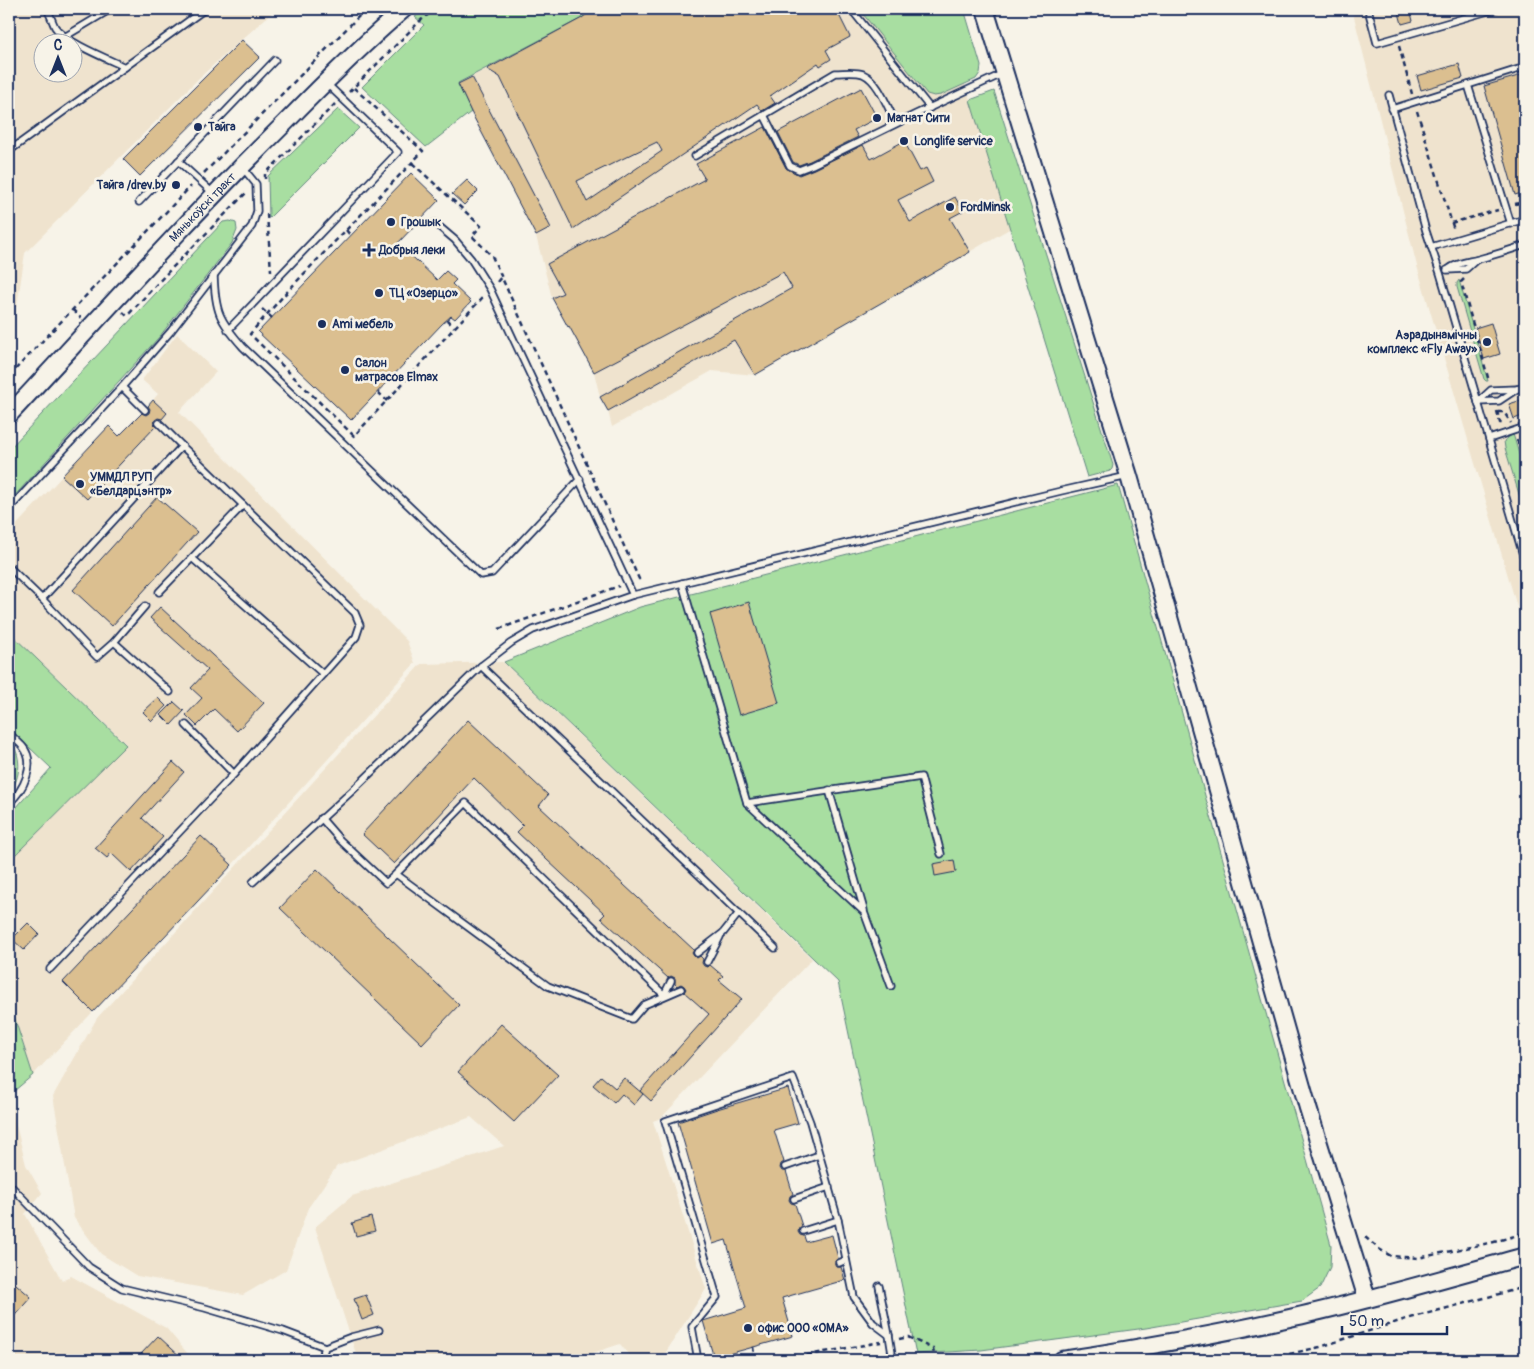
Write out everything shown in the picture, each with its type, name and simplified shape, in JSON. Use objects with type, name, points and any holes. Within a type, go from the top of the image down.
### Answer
[{"type":"street","name":"Мянькоўскі тракт","points":[[9,415],[214,194],[325,82],[404,9]]},
{"type":"street","points":[[985,9],[1129,476],[1306,1099],[1367,1299]]},
{"type":"street","points":[[1062,1360],[1152,1346],[1293,1317],[1525,1256]]},
{"type":"lane","points":[[47,9],[56,28],[61,32]]},
{"type":"lane","points":[[73,32],[111,9]]},
{"type":"lane","points":[[9,150],[206,9]]},
{"type":"lane","points":[[851,9],[930,108]]},
{"type":"lane","points":[[1368,9],[1377,43],[1495,9]]},
{"type":"lane","points":[[82,47],[125,67]]},
{"type":"lane","points":[[139,202],[275,60]]},
{"type":"lane","points":[[1392,108],[1525,67]]},
{"type":"lane","points":[[695,156],[836,74],[853,72],[863,74],[874,82],[896,124]]},
{"type":"lane","points":[[764,115],[790,166],[799,170],[1004,74]]},
{"type":"lane","points":[[228,330],[398,152],[325,82]]},
{"type":"lane","points":[[1468,85],[1511,224]]},
{"type":"lane","points":[[1389,96],[1431,247],[1525,562]]},
{"type":"lane","points":[[178,161],[214,194]]},
{"type":"lane","points":[[9,509],[171,331],[252,226],[257,211],[256,183],[242,166]]},
{"type":"lane","points":[[1431,247],[1525,219]]},
{"type":"lane","points":[[435,223],[455,240],[471,259],[490,290],[633,595]]},
{"type":"lane","points":[[1440,273],[1454,265],[1525,245]]},
{"type":"lane","points":[[1449,269],[1466,269],[1476,260]]},
{"type":"lane","points":[[214,275],[215,298],[218,311],[228,330],[250,354],[481,575],[492,573],[580,479]]},
{"type":"lane","points":[[122,387],[145,410]]},
{"type":"lane","points":[[1478,402],[1492,390],[1525,387]]},
{"type":"lane","points":[[1478,402],[1499,401],[1517,389]]},
{"type":"lane","points":[[50,970],[234,774],[356,637],[360,625],[355,613],[159,423]]},
{"type":"lane","points":[[1489,439],[1525,427]]},
{"type":"lane","points":[[42,599],[182,446]]},
{"type":"lane","points":[[253,882],[352,791],[481,666],[511,642],[533,630],[633,595],[1129,476]]},
{"type":"lane","points":[[159,592],[243,505]]},
{"type":"lane","points":[[192,558],[323,674]]},
{"type":"lane","points":[[9,566],[97,657],[114,642],[145,606]]},
{"type":"lane","points":[[682,584],[747,802],[864,912]]},
{"type":"lane","points":[[114,642],[170,692]]},
{"type":"lane","points":[[481,666],[775,948]]},
{"type":"lane","points":[[186,726],[234,774]]},
{"type":"lane","points":[[9,733],[24,748],[29,765],[22,787],[9,802]]},
{"type":"lane","points":[[747,802],[921,777],[940,854]]},
{"type":"lane","points":[[829,790],[864,912],[891,986]]},
{"type":"lane","points":[[321,818],[340,840],[386,883],[466,802],[664,995]]},
{"type":"lane","points":[[396,874],[548,986],[632,1019],[644,1005],[681,989]]},
{"type":"lane","points":[[707,962],[723,933],[739,913]]},
{"type":"lane","points":[[697,953],[723,933]]},
{"type":"lane","points":[[664,995],[671,981]]},
{"type":"lane","points":[[698,1360],[692,1327],[717,1297],[665,1120],[793,1078],[810,1122],[838,1220],[854,1297],[873,1322],[890,1338]]},
{"type":"lane","points":[[785,1167],[819,1155]]},
{"type":"lane","points":[[9,1184],[89,1267],[122,1288],[205,1308],[283,1331],[325,1347],[351,1337],[379,1330]]},
{"type":"lane","points":[[794,1199],[828,1187]]},
{"type":"lane","points":[[803,1230],[838,1220]]},
{"type":"lane","points":[[840,1262],[846,1260]]},
{"type":"lane","points":[[879,1286],[893,1360]]},
{"type":"lane","points":[[321,1360],[325,1347]]},
{"type":"path","points":[[9,376],[198,179],[366,9]]},
{"type":"path","points":[[168,271],[341,98],[354,88],[420,21],[435,9]]},
{"type":"path","points":[[1396,37],[1457,240]]},
{"type":"path","points":[[354,88],[423,152],[346,230],[250,334],[354,436],[502,276]]},
{"type":"path","points":[[412,163],[444,192]]},
{"type":"path","points":[[264,174],[265,184]]},
{"type":"path","points":[[1451,223],[1525,202]]},
{"type":"path","points":[[267,213],[271,273]]},
{"type":"path","points":[[346,230],[351,236]]},
{"type":"path","points":[[1466,269],[1467,276],[1461,282],[1492,390]]},
{"type":"path","points":[[255,303],[272,318]]},
{"type":"path","points":[[447,320],[454,327]]},
{"type":"path","points":[[378,392],[387,401]]},
{"type":"path","points":[[1494,402],[1500,423],[1512,424],[1504,412],[1498,412]]},
{"type":"path","points":[[1514,431],[1525,465]]},
{"type":"path","points":[[1362,1231],[1366,1238],[1391,1256],[1418,1258],[1494,1242],[1525,1233]]},
{"type":"path","points":[[1263,1360],[1320,1347],[1403,1320],[1525,1287]]},
{"type":"path","points":[[780,1360],[890,1338],[908,1337],[933,1349],[934,1360]]},
{"type":"path","points":[[753,1347],[755,1360]]},
{"type":"shaded area","points":[[9,9],[276,9],[199,78],[25,253],[17,306],[9,311]]},
{"type":"shaded area","points":[[593,9],[860,9],[927,94],[934,96],[942,95],[965,84],[1011,228],[755,375],[712,371],[612,427],[608,411],[600,397],[594,372],[552,298],[536,236],[458,84],[582,18]]},
{"type":"shaded area","points":[[1352,9],[1525,9],[1525,634],[1417,266]]},
{"type":"shaded area","points":[[177,334],[216,372],[179,412],[407,641],[415,663],[232,865],[33,1075],[9,1001],[9,861],[126,744],[9,632],[9,533],[109,426],[120,436],[145,410],[158,394],[142,380]]},
{"type":"shaded area","points":[[503,662],[812,959],[661,1118],[653,1121],[706,1289],[661,1360],[633,1360],[620,1344],[572,1360],[358,1360],[315,1227],[352,1196],[504,1146],[471,1117],[337,1166],[308,1208],[286,1270],[243,1295],[137,1276],[101,1254],[74,1218],[53,1096],[97,1018],[421,664]]},
{"type":"shaded area","points":[[9,1087],[14,1117],[26,1165],[42,1193],[25,1214],[62,1281],[71,1276],[166,1328],[193,1360],[9,1360]]},
{"type":"green space","points":[[426,9],[593,9],[582,18],[458,83],[471,112],[426,147],[362,87],[424,25],[415,17]]},
{"type":"green space","points":[[859,9],[964,9],[981,66],[980,73],[976,79],[941,95],[927,94]]},
{"type":"green space","points":[[994,91],[1113,465],[1110,471],[1087,477],[970,100]]},
{"type":"green space","points":[[338,109],[359,128],[269,218],[268,176]]},
{"type":"green space","points":[[230,221],[236,223],[237,230],[232,243],[160,336],[9,502],[9,449],[223,222]]},
{"type":"green space","points":[[1459,280],[1488,381],[1484,379],[1457,287]]},
{"type":"green space","points":[[1513,434],[1525,474],[1525,514],[1505,448],[1504,441]]},
{"type":"green space","points":[[1118,485],[1331,1245],[1330,1267],[1320,1288],[1302,1301],[1146,1328],[981,1350],[916,1354],[838,982],[504,662],[640,607]]},
{"type":"green space","points":[[9,632],[126,745],[9,861],[9,816],[51,768],[9,728]]},
{"type":"green space","points":[[9,740],[16,752],[19,766],[16,780],[9,792]]},
{"type":"green space","points":[[9,1001],[33,1075],[14,1091],[9,1061]]},
{"type":"building","points":[[593,9],[836,9],[850,37],[826,50],[831,59],[820,66],[818,63],[770,96],[775,103],[762,111],[757,104],[573,229],[500,77],[487,69],[582,18]],"holes":[[[657,142],[662,151],[587,202],[577,181]]]},
{"type":"building","points":[[1398,9],[1410,9],[1413,21],[1402,24]]},
{"type":"building","points":[[242,40],[260,57],[140,176],[123,159]]},
{"type":"building","points":[[1459,64],[1463,78],[1421,90],[1417,76]]},
{"type":"building","points":[[1525,74],[1525,192],[1515,195],[1484,86]]},
{"type":"building","points":[[472,77],[551,228],[536,236],[458,84]]},
{"type":"building","points":[[861,88],[877,118],[854,130],[858,137],[810,161],[799,165],[793,162],[778,132]]},
{"type":"building","points":[[765,127],[786,168],[799,175],[863,145],[871,159],[904,141],[920,171],[926,168],[933,182],[898,200],[910,222],[955,197],[963,211],[950,218],[970,252],[755,375],[734,340],[608,411],[600,397],[792,288],[783,272],[594,372],[552,298],[563,293],[547,264],[705,179],[696,164]]},
{"type":"building","name":"ТЦ «Озерцо»","points":[[411,173],[439,200],[398,243],[437,280],[446,271],[456,280],[452,284],[471,302],[455,319],[451,316],[442,324],[351,420],[258,332]]},
{"type":"building","points":[[467,180],[478,191],[464,205],[452,194]]},
{"type":"building","points":[[1491,323],[1500,354],[1484,359],[1475,328]]},
{"type":"building","points":[[1525,399],[1525,415],[1514,419],[1509,404]]},
{"type":"building","points":[[153,400],[167,413],[162,419],[158,418],[155,420],[154,424],[156,426],[87,499],[62,476],[109,426],[119,436],[142,413],[146,415],[149,413],[150,409],[148,406]]},
{"type":"building","points":[[157,497],[197,532],[112,626],[73,590]]},
{"type":"building","points":[[749,602],[779,703],[739,715],[710,614]]},
{"type":"building","points":[[160,607],[264,703],[237,731],[214,709],[197,726],[186,715],[202,698],[191,688],[208,670],[150,618]]},
{"type":"building","points":[[158,698],[166,706],[152,721],[143,712]]},
{"type":"building","points":[[174,702],[184,711],[171,725],[161,715]]},
{"type":"building","points":[[468,720],[548,795],[539,806],[694,950],[692,953],[697,958],[700,956],[703,959],[702,963],[704,966],[708,967],[710,965],[723,976],[719,980],[742,999],[651,1101],[640,1091],[709,1014],[684,992],[686,989],[684,986],[681,984],[677,986],[675,984],[675,978],[671,976],[668,978],[601,918],[605,914],[517,832],[523,826],[474,778],[394,864],[362,834]]},
{"type":"building","points":[[173,762],[184,772],[142,818],[163,837],[131,872],[111,853],[107,858],[95,848]]},
{"type":"building","points":[[201,836],[232,865],[93,1012],[63,982]]},
{"type":"building","points":[[954,860],[956,872],[935,876],[933,864]]},
{"type":"building","points":[[317,869],[459,1005],[422,1044],[280,908]]},
{"type":"building","points":[[28,923],[39,934],[24,950],[12,939]]},
{"type":"building","points":[[501,1024],[558,1075],[514,1122],[458,1072]]},
{"type":"building","points":[[601,1076],[615,1088],[624,1078],[643,1094],[634,1105],[622,1094],[614,1103],[593,1085]]},
{"type":"building","points":[[788,1088],[798,1123],[774,1130],[784,1162],[780,1168],[782,1171],[786,1171],[793,1194],[789,1200],[795,1204],[802,1226],[798,1232],[804,1236],[806,1242],[832,1235],[838,1258],[835,1264],[837,1267],[841,1267],[845,1280],[782,1298],[793,1336],[714,1358],[703,1321],[746,1308],[726,1240],[713,1244],[678,1122]]},
{"type":"building","points":[[371,1217],[375,1231],[356,1236],[352,1223]]},
{"type":"building","points":[[9,1278],[31,1297],[9,1322]]},
{"type":"building","points":[[366,1295],[374,1315],[362,1320],[354,1299]]},
{"type":"building","points":[[158,1336],[184,1360],[148,1360],[141,1354]]},
{"type":"place","name":"Магнат Cити","points":[[877,118]]},
{"type":"place","name":"Тайга","points":[[198,127]]},
{"type":"place","name":"Longlife service","points":[[904,141]]},
{"type":"place","name":"Тайга /drev.by","points":[[176,185]]},
{"type":"place","name":"FordMinsk","points":[[950,207]]},
{"type":"place","name":"Грошык","points":[[391,222]]},
{"type":"place","name":"Добрыя леки","points":[[369,250]]},
{"type":"place","name":"ТЦ «Озерцо»","points":[[379,293]]},
{"type":"place","name":"Ami мебель","points":[[322,324]]},
{"type":"place","name":"Аэрадынамічны комплекс «Fly Away»","points":[[1487,342]]},
{"type":"place","name":"Салон матрасов Elmax","points":[[345,370]]},
{"type":"place","name":"УММДЛ РУП «Белдарцэнтр»","points":[[80,484]]},
{"type":"place","name":"офис ООО «ОМА»","points":[[748,1328]]}]
